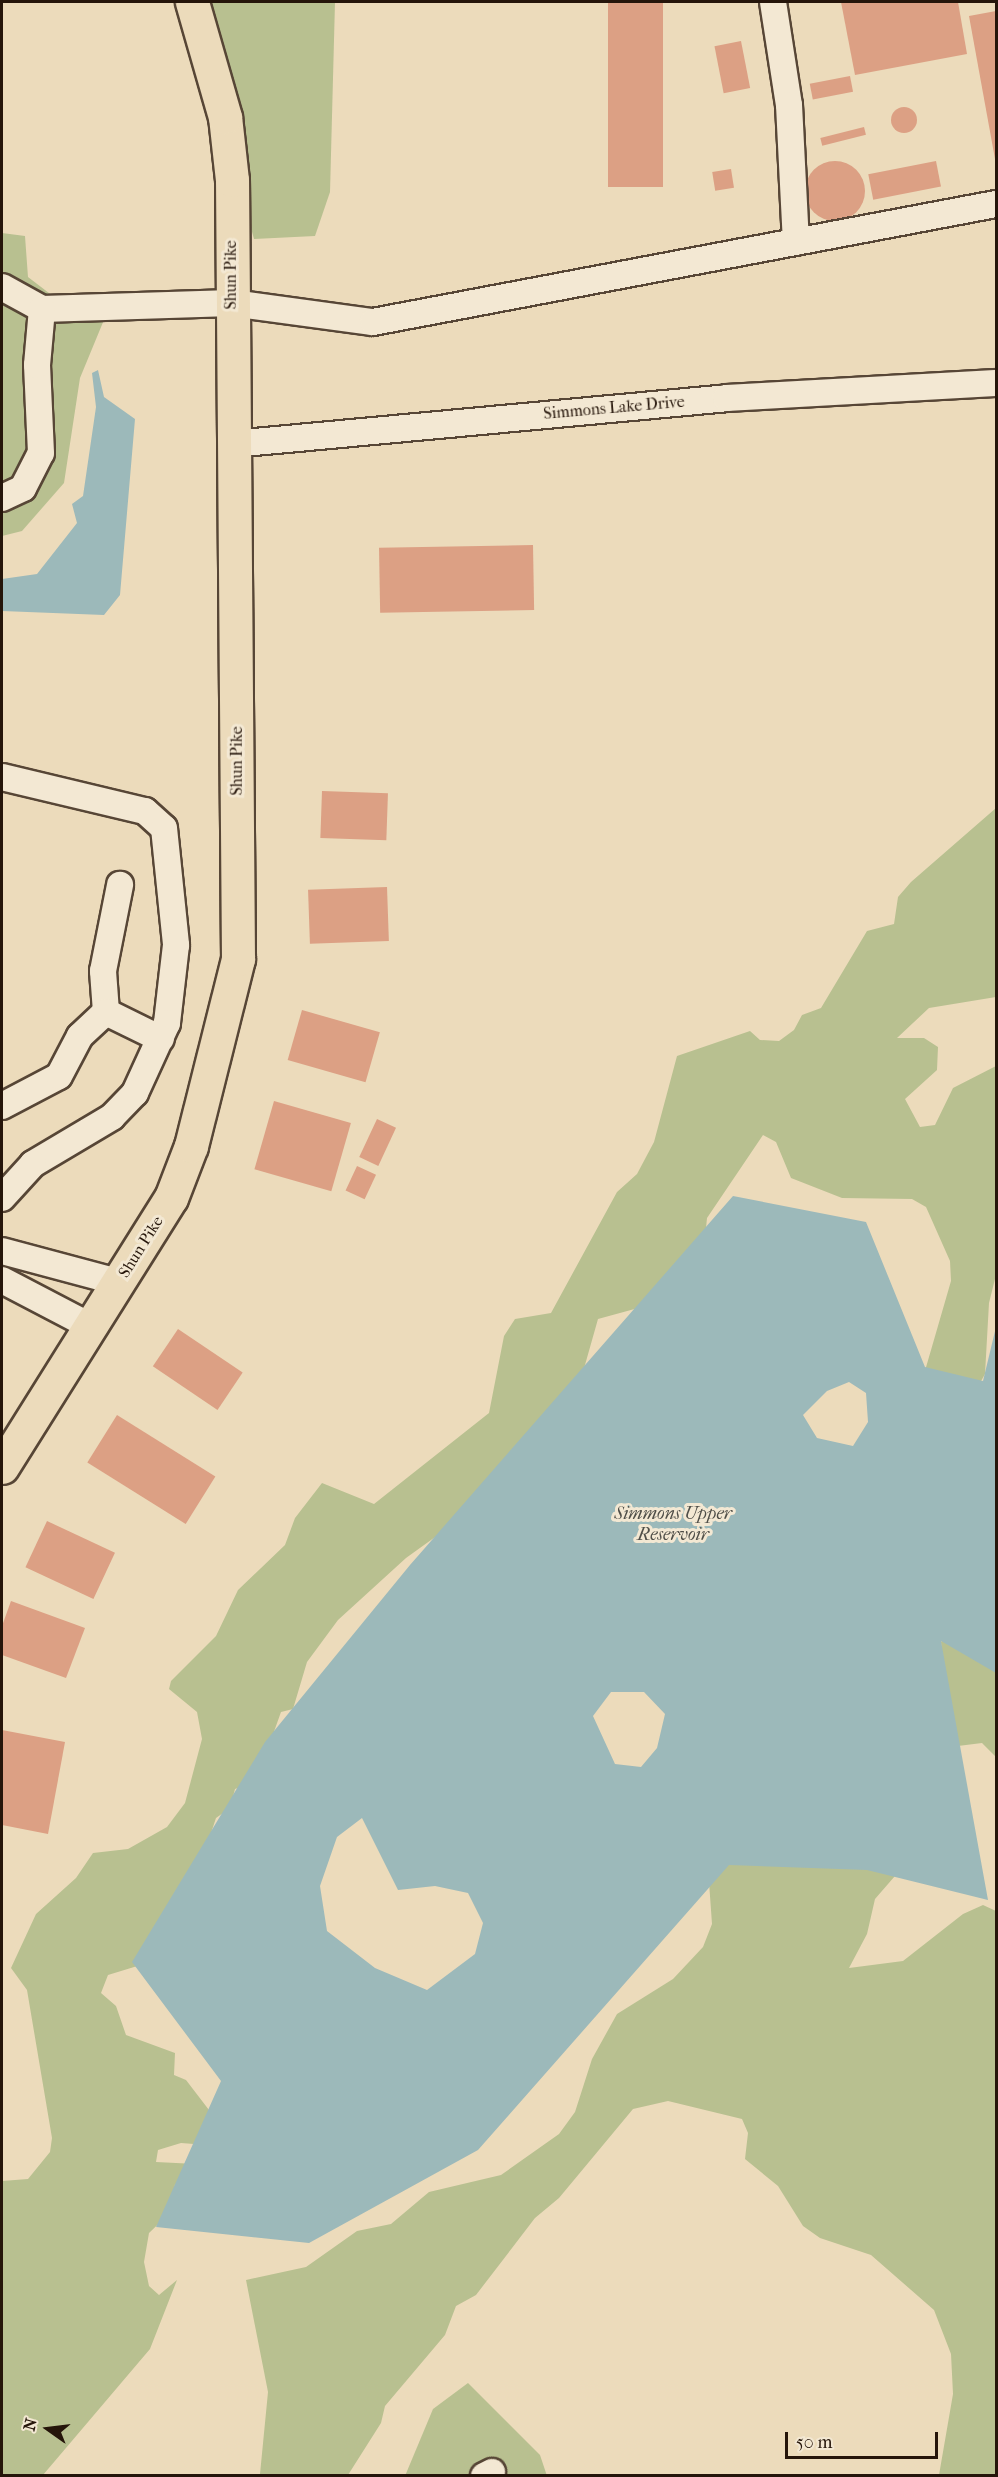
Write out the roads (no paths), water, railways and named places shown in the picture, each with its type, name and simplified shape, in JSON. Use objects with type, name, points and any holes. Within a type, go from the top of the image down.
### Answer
[{"type":"main road","name":"Shun Pike","points":[[2,1467],[92,1327],[175,1187],[238,959],[232,180],[225,117],[192,2]]},
{"type":"street","points":[[773,2],[789,105],[796,242]]},
{"type":"street","points":[[2,288],[42,309],[232,303],[373,322],[996,204]]},
{"type":"street","points":[[2,498],[23,488],[41,453],[37,365],[42,309]]},
{"type":"street","name":"Simmons Lake Drive","points":[[233,444],[726,398],[996,383]]},
{"type":"street","points":[[2,777],[145,812],[164,828],[176,945],[161,1039],[135,1093],[112,1117],[33,1164],[2,1198]]},
{"type":"street","points":[[106,1012],[103,971],[120,885]]},
{"type":"street","points":[[106,1012],[161,1039]]},
{"type":"street","points":[[2,1106],[59,1076],[80,1036],[106,1012]]},
{"type":"street","points":[[2,1251],[118,1282]]},
{"type":"street","points":[[2,1280],[92,1327]]},
{"type":"water","points":[[98,370],[104,397],[135,419],[120,595],[104,615],[2,611],[2,579],[37,574],[77,523],[72,504],[83,496],[96,407],[92,373]]},
{"type":"water","name":"Simmons Upper Reservoir","points":[[733,1196],[866,1222],[925,1367],[983,1381],[996,1327],[996,1673],[941,1641],[988,1900],[867,1870],[729,1865],[478,2150],[309,2243],[156,2227],[221,2081],[132,1962],[265,1742],[410,1565]],"holes":[[[849,1382],[866,1393],[868,1422],[853,1446],[817,1438],[803,1415],[827,1391]],[[611,1692],[644,1692],[665,1714],[657,1748],[641,1767],[615,1764],[593,1716]],[[362,1818],[398,1890],[435,1886],[468,1893],[483,1923],[475,1954],[427,1990],[375,1968],[327,1931],[320,1886],[337,1837]]]}]
